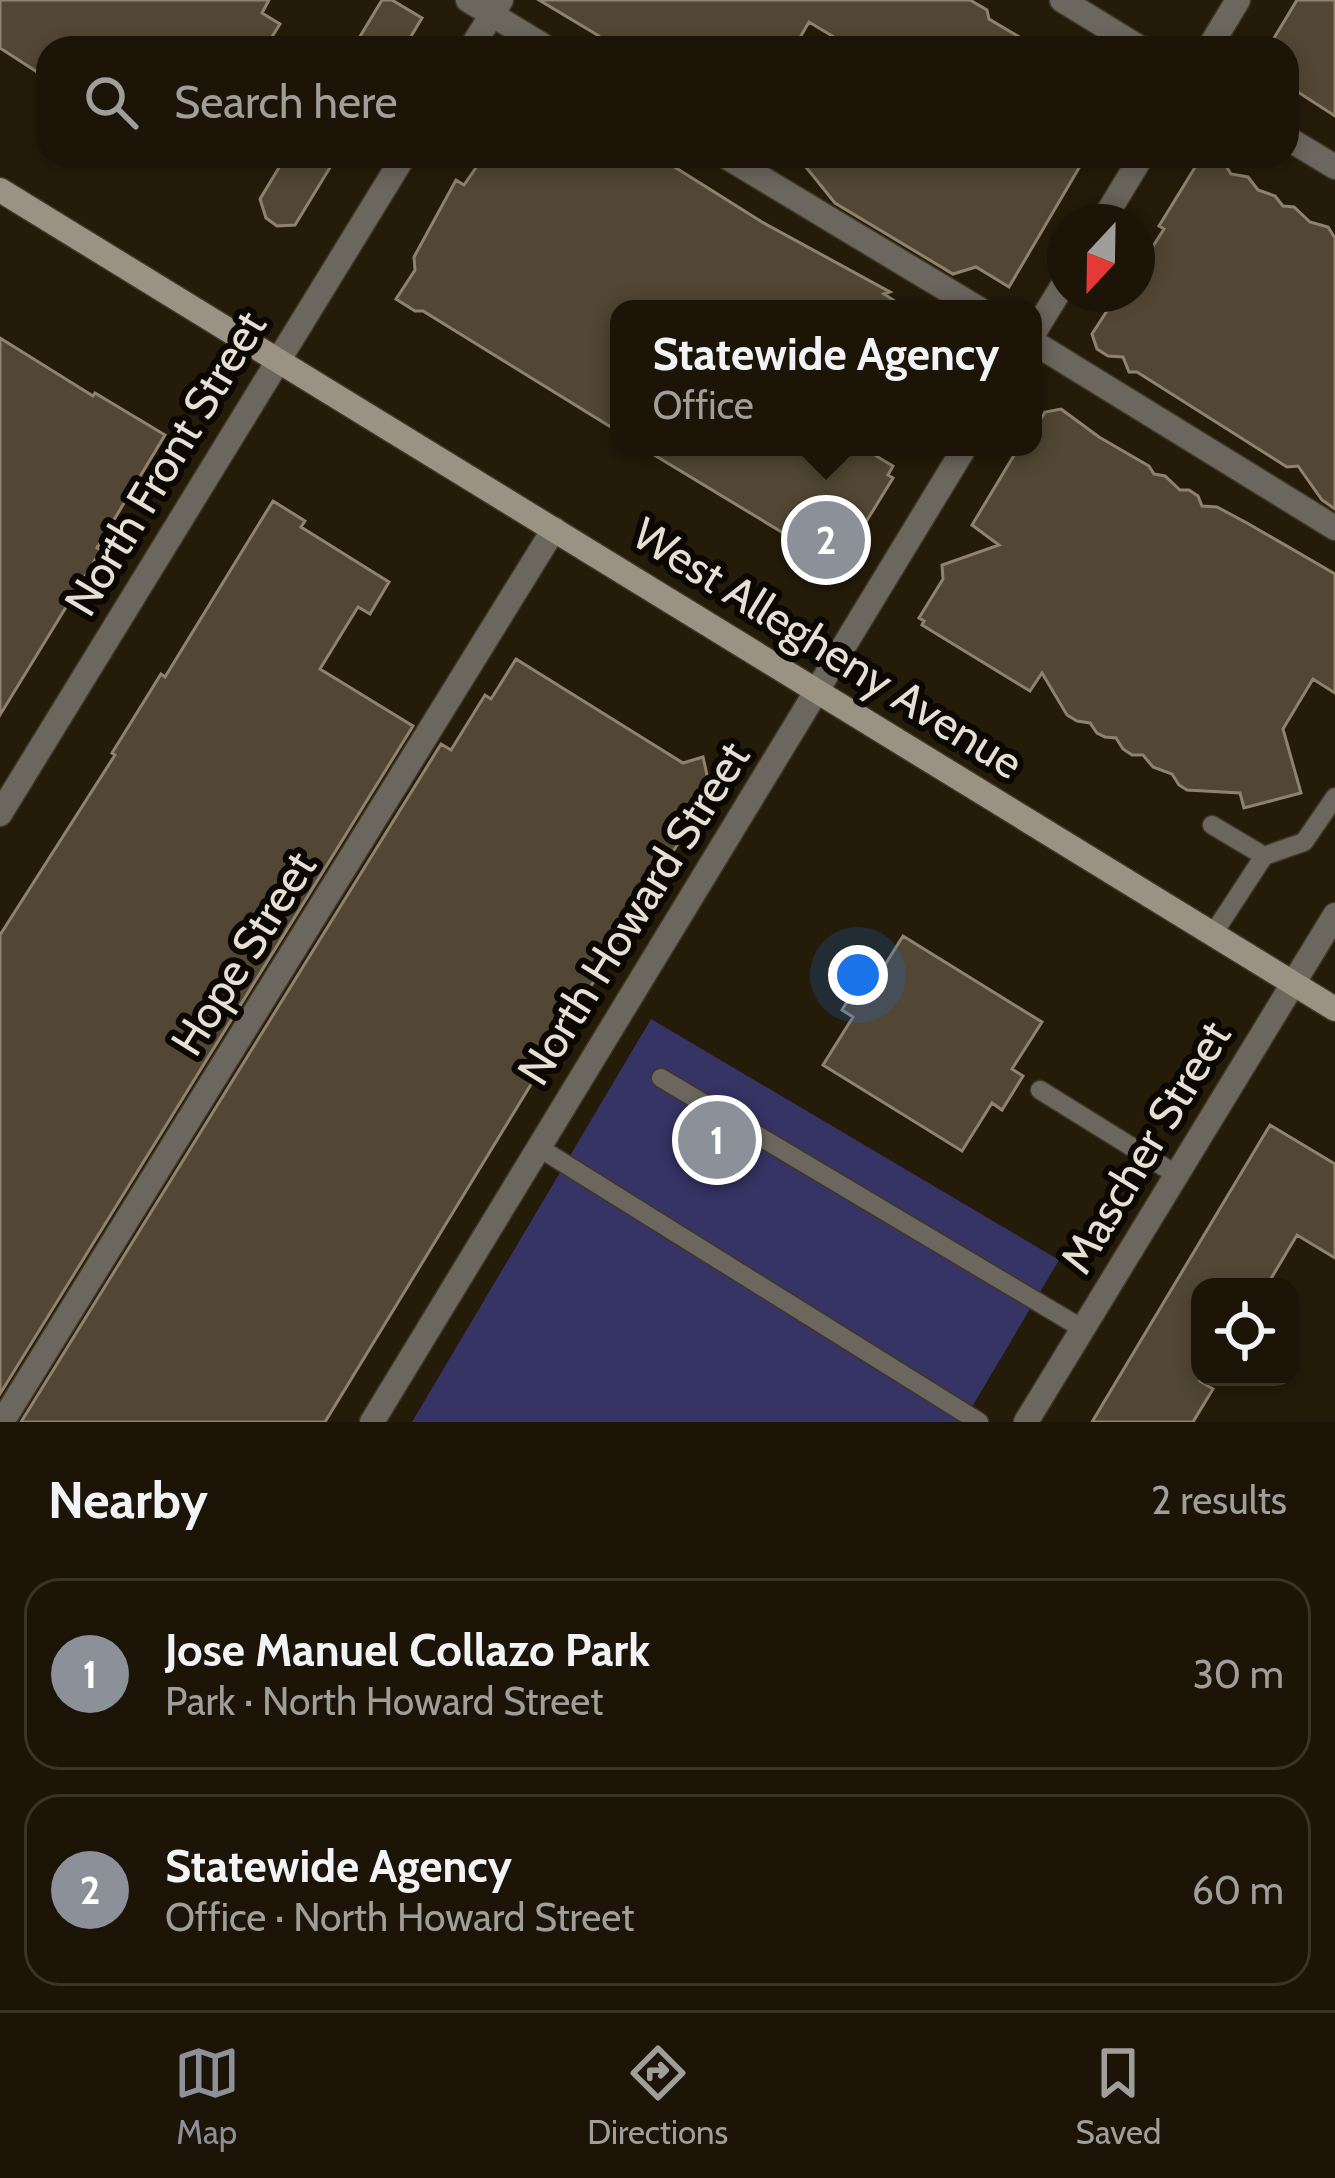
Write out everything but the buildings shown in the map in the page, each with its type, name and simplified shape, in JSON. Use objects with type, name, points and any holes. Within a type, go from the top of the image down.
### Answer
[{"type":"main road","name":"West Allegheny Avenue","points":[[0,190],[1335,1009]]},
{"type":"street","points":[[468,0],[496,7],[532,36]]},
{"type":"street","points":[[1062,0],[1120,36]]},
{"type":"street","points":[[1216,36],[1238,0]]},
{"type":"street","points":[[478,36],[496,7]]},
{"type":"street","points":[[1299,145],[1335,167]]},
{"type":"street","name":"North Front Street","points":[[0,814],[396,168]]},
{"type":"street","points":[[745,168],[964,300]]},
{"type":"street","points":[[1113,204],[1135,168]]},
{"type":"street","points":[[1042,344],[1335,528]]},
{"type":"street","name":"North Howard Street","points":[[372,1422],[960,456]]},
{"type":"street","name":"Hope Street","points":[[2,1422],[554,529]]},
{"type":"street","name":"Mascher Street","points":[[1026,1422],[1335,915]]},
{"type":"lane","points":[[1213,934],[1264,856],[1304,842],[1335,797]]},
{"type":"lane","points":[[1213,825],[1264,856]]},
{"type":"lane","points":[[661,1078],[1083,1329]]},
{"type":"lane","points":[[1040,1090],[1177,1175]]},
{"type":"lane","points":[[538,1147],[979,1422]]},
{"type":"shaded area","points":[[651,1019],[1059,1260],[963,1422],[412,1422]]},
{"type":"place","name":"Statewide Agency","points":[[826,540]]},
{"type":"place","name":"Jose Manuel Collazo Park","points":[[717,1140]]}]
